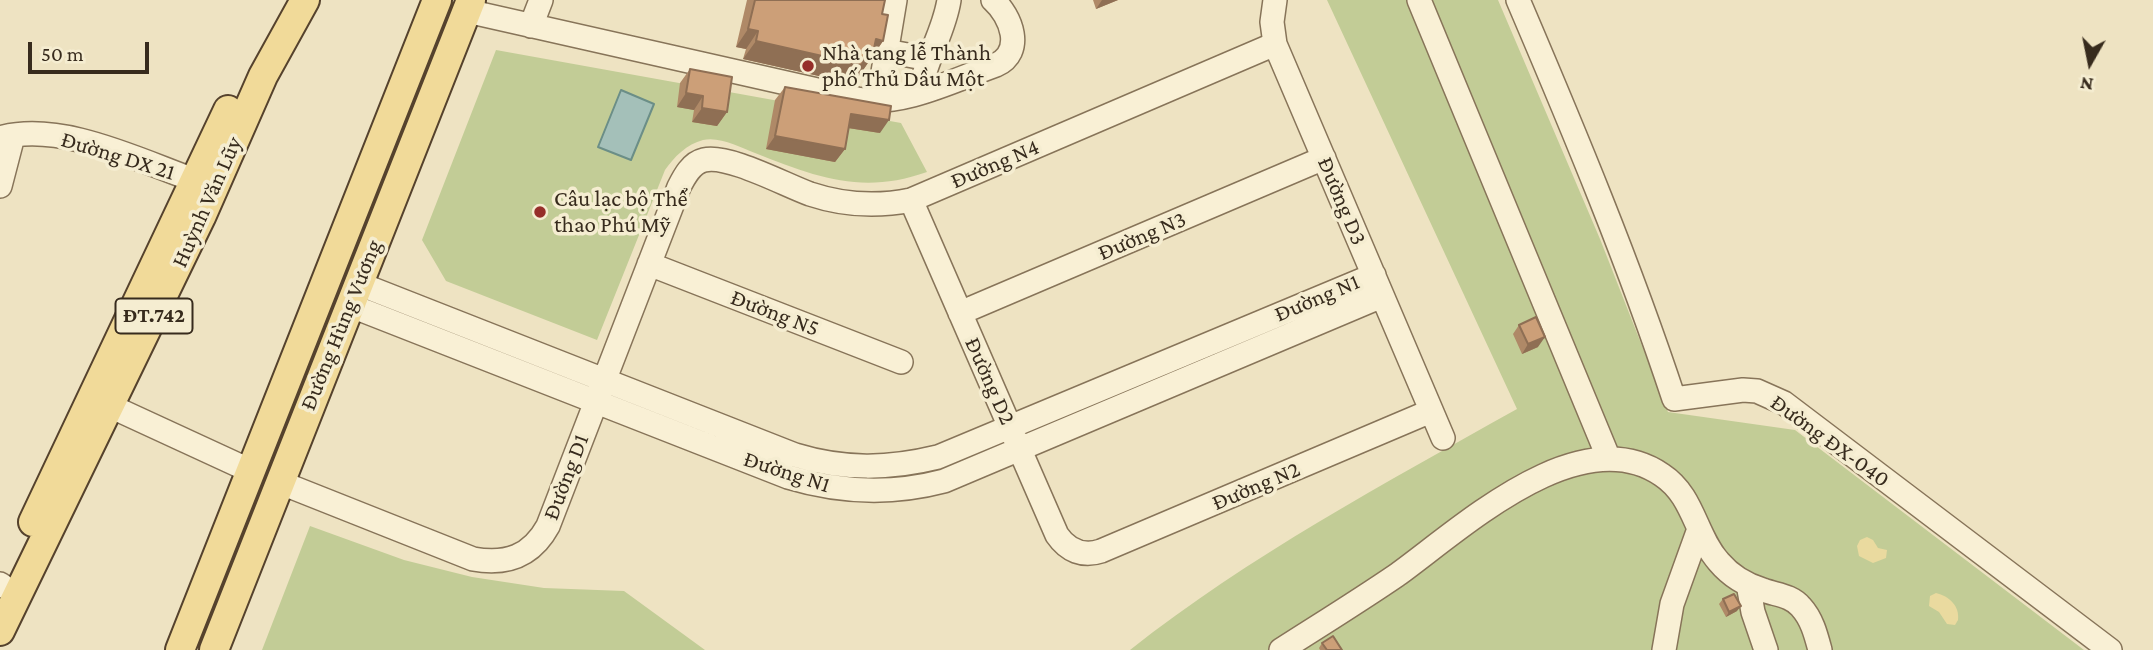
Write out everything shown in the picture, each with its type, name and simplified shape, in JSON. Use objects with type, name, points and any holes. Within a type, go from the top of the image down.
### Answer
[{"type":"main road","name":"Huỳnh Văn Lũy","points":[[1,588],[281,0]]},
{"type":"main road","name":"Huỳnh Văn Lũy","points":[[0,631],[201,217],[263,76],[305,0]]},
{"type":"main road","name":"Đường Hùng Vương","points":[[180,650],[437,0]]},
{"type":"main road","name":"Đường Hùng Vương","points":[[214,650],[469,6]]},
{"type":"main road","points":[[251,471],[279,482]]},
{"type":"street","points":[[531,26],[541,0]]},
{"type":"street","points":[[878,102],[895,0]]},
{"type":"street","points":[[920,92],[929,59],[940,36],[949,0]]},
{"type":"street","points":[[469,6],[531,26],[878,102],[897,100],[996,65],[1007,58],[1013,41],[1011,25],[1001,7],[993,0]]},
{"type":"street","name":"Đường D3","points":[[1275,0],[1272,22],[1275,44],[1443,438]]},
{"type":"street","points":[[1419,0],[1609,459]]},
{"type":"street","name":"Đường ĐX-040","points":[[1518,0],[1616,236],[1674,399],[1743,390],[1757,391],[1784,403],[2110,650]]},
{"type":"street","name":"Đường N4","points":[[705,160],[725,161],[831,200],[869,205],[911,200],[1275,44]]},
{"type":"street","points":[[886,51],[929,59]]},
{"type":"street","name":"Đường DX 21","points":[[7,137],[36,133],[75,138],[194,180]]},
{"type":"street","points":[[0,186],[7,137]]},
{"type":"street","name":"Đường N3","points":[[960,313],[1324,158]]},
{"type":"street","name":"Đường D1","points":[[279,482],[472,559],[506,561],[527,552],[543,536],[683,179],[692,167],[705,160]]},
{"type":"street","name":"Đường D2","points":[[911,200],[1057,536],[1066,546],[1079,553]]},
{"type":"street","name":"Đường N5","points":[[649,264],[901,362]]},
{"type":"street","name":"Đường N1","points":[[353,294],[600,391],[788,477],[851,491],[898,490],[933,484],[1019,449],[1378,285]]},
{"type":"street","name":"Đường N1","points":[[600,391],[814,461],[854,467],[895,466],[938,457],[1378,285]]},
{"type":"street","points":[[110,406],[251,471]]},
{"type":"street","name":"Đường N2","points":[[1079,553],[1101,551],[1431,411]]},
{"type":"street","points":[[1282,650],[1368,594],[1517,490],[1559,469],[1592,460],[1609,459],[1649,467],[1672,482],[1688,503],[1709,549],[1723,568],[1748,584],[1789,598],[1801,606],[1812,625],[1820,650]]},
{"type":"street","points":[[1664,650],[1672,604],[1699,529]]},
{"type":"street","points":[[1748,584],[1753,612],[1766,650]]},
{"type":"green space","points":[[1327,0],[1498,0],[1600,239],[1668,412],[1795,430],[2084,650],[1130,650],[1222,583],[1270,552],[1517,409]]},
{"type":"green space","name":"Câu lạc bộ Thể thao Phú Mỹ","points":[[496,50],[901,123],[927,172],[903,179],[860,182],[819,176],[723,141],[703,140],[686,148],[665,170],[597,340],[446,281],[422,240]]},
{"type":"green space","points":[[310,526],[404,560],[472,577],[544,588],[624,591],[705,650],[262,650]]},
{"type":"sand","points":[[1867,537],[1873,540],[1878,548],[1887,550],[1886,558],[1873,563],[1859,556],[1857,546],[1860,540]]},
{"type":"sand","points":[[1936,593],[1949,599],[1955,606],[1958,620],[1955,625],[1947,624],[1939,612],[1929,606],[1930,596]]},
{"type":"water","points":[[621,90],[654,104],[631,160],[598,147]]},
{"type":"building","points":[[755,0],[885,0],[882,14],[888,15],[883,41],[876,39],[872,58],[864,56],[862,65],[756,41],[758,31],[748,29]]},
{"type":"building","points":[[690,69],[732,77],[727,112],[702,108],[703,96],[686,93]]},
{"type":"building","points":[[785,87],[891,106],[889,120],[851,114],[845,149],[775,136]]},
{"type":"building","points":[[1536,317],[1545,337],[1528,344],[1519,325]]},
{"type":"building","points":[[1734,594],[1741,606],[1729,612],[1723,599]]},
{"type":"building","points":[[1333,636],[1342,650],[1327,650],[1322,643]]},
{"type":"place","name":"Nhà tang lễ Thành phố Thủ Dầu Một","points":[[808,66]]},
{"type":"place","name":"Câu lạc bộ Thể thao Phú Mỹ","points":[[540,212]]}]
